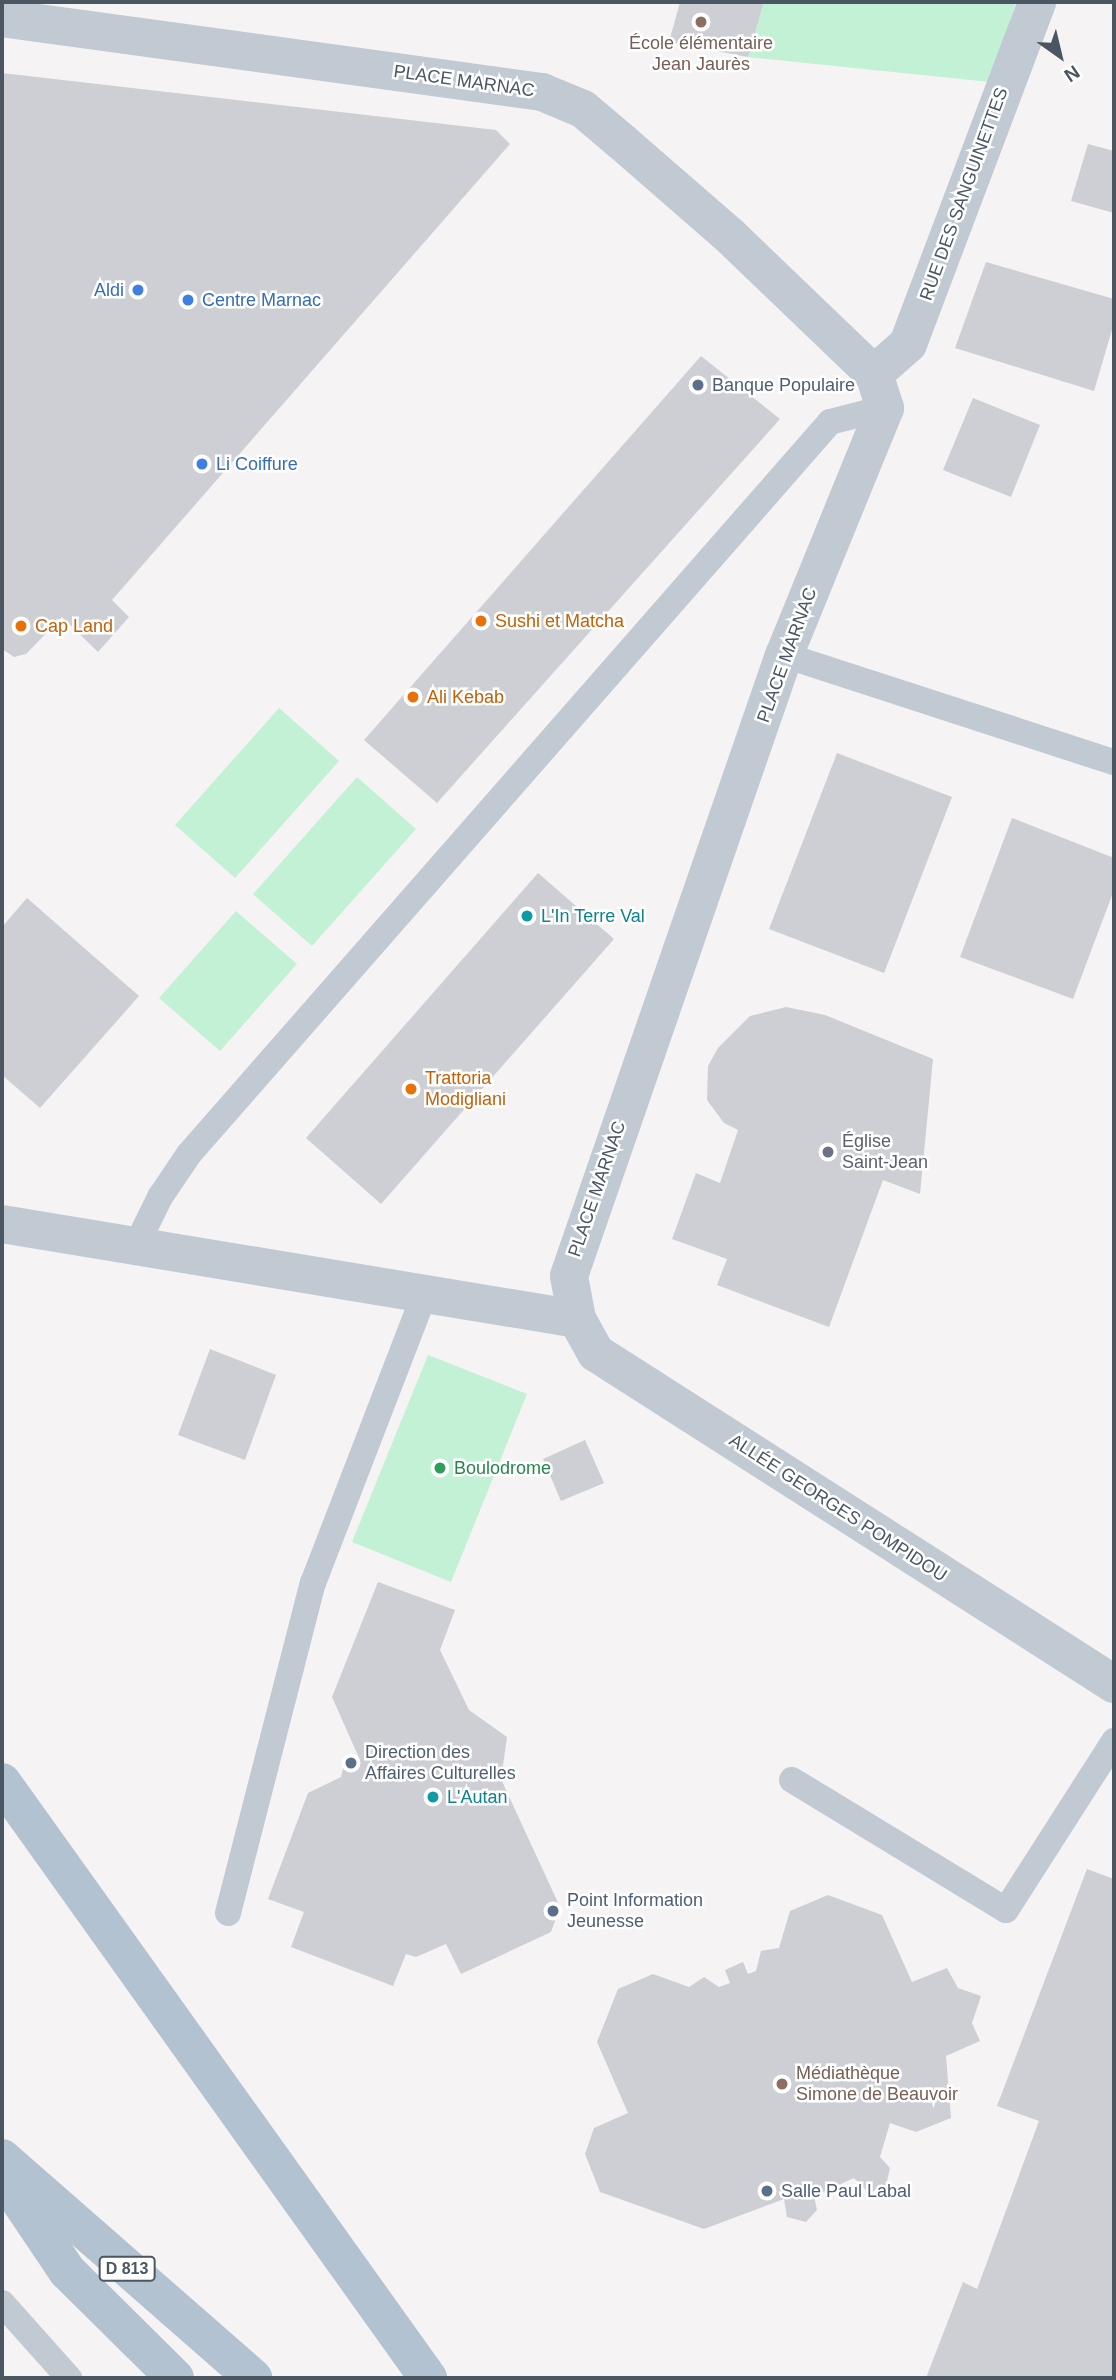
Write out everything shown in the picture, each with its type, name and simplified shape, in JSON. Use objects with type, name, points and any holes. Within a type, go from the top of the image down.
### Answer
[{"type":"main road","points":[[2,1782],[428,2378]]},
{"type":"main road","name":"D 813","points":[[2,2158],[253,2378]]},
{"type":"main road","name":"D 813","points":[[2,2175],[67,2271],[175,2378]]},
{"type":"street","name":"RUE DES SANGUINETTES","points":[[880,391],[908,344],[1037,2]]},
{"type":"street","name":"PLACE MARNAC","points":[[2,18],[542,92],[583,109],[730,236],[880,391],[784,655],[582,1231],[569,1276],[577,1319]]},
{"type":"street","points":[[2,1224],[577,1319]]},
{"type":"street","name":"ALLÉE GEORGES POMPIDOU","points":[[577,1319],[596,1353],[1114,1684]]},
{"type":"lane","points":[[136,1246],[160,1197],[189,1154],[830,422],[880,391]]},
{"type":"lane","points":[[784,655],[1114,761]]},
{"type":"lane","points":[[228,1913],[313,1583],[425,1293]]},
{"type":"lane","points":[[792,1780],[1006,1910],[1114,1741]]},
{"type":"lane","points":[[2,2303],[69,2378]]},
{"type":"green space","points":[[764,2],[1016,2],[990,82],[748,57]]},
{"type":"green space","points":[[279,708],[339,761],[235,878],[175,825]]},
{"type":"green space","points":[[357,777],[416,829],[312,946],[253,894]]},
{"type":"green space","points":[[236,911],[297,964],[220,1051],[159,998]]},
{"type":"green space","name":"Boulodrome","points":[[428,1355],[527,1394],[451,1582],[352,1542]]},
{"type":"building","points":[[680,2],[764,2],[748,57],[669,42]]},
{"type":"building","name":"Centre Marnac","points":[[2,73],[496,130],[510,144],[112,600],[129,617],[98,652],[62,617],[26,654],[14,657],[2,649]]},
{"type":"building","points":[[1088,144],[1114,151],[1114,213],[1071,201]]},
{"type":"building","points":[[986,262],[1114,299],[1114,323],[1094,391],[955,348]]},
{"type":"building","points":[[701,356],[780,419],[437,803],[364,740]]},
{"type":"building","points":[[973,398],[1040,425],[1011,497],[943,470]]},
{"type":"building","points":[[837,753],[952,797],[884,973],[769,929]]},
{"type":"building","points":[[1012,818],[1114,858],[1114,890],[1073,999],[960,957]]},
{"type":"building","points":[[538,873],[614,939],[381,1204],[306,1138]]},
{"type":"building","points":[[27,898],[139,996],[40,1108],[2,1075],[2,927]]},
{"type":"building","name":"Église Saint-Jean","points":[[786,1007],[825,1015],[933,1059],[920,1194],[883,1180],[829,1327],[717,1285],[727,1259],[672,1239],[696,1173],[720,1183],[738,1130],[724,1123],[707,1100],[708,1066],[718,1048],[750,1016]]},
{"type":"building","points":[[210,1349],[276,1375],[245,1460],[178,1435]]},
{"type":"building","points":[[585,1440],[604,1483],[561,1501],[543,1459]]},
{"type":"building","points":[[378,1582],[455,1610],[440,1650],[469,1710],[507,1737],[501,1779],[560,1907],[551,1932],[461,1974],[446,1944],[416,1957],[406,1954],[393,1986],[291,1947],[304,1912],[268,1899],[308,1793],[341,1777],[345,1761],[359,1758],[332,1697]]},
{"type":"building","points":[[1087,1869],[1114,1879],[1114,2378],[926,2378],[963,2282],[977,2289],[1039,2121],[997,2106]]},
{"type":"building","name":"Médiathèque Simone de Beauvoir","points":[[828,1895],[882,1915],[912,1982],[947,1968],[958,1988],[981,1996],[972,2023],[980,2041],[946,2056],[951,2118],[916,2132],[890,2123],[880,2157],[890,2168],[886,2186],[869,2193],[854,2178],[814,2196],[817,2210],[806,2222],[787,2217],[784,2199],[704,2229],[600,2192],[585,2154],[594,2128],[628,2113],[597,2042],[618,1989],[653,1974],[689,1987],[704,1977],[719,1987],[730,1983],[725,1970],[743,1962],[748,1974],[756,1971],[761,1951],[779,1948],[790,1911]]},
{"type":"place","name":"École élémentaire Jean Jaurès","points":[[701,22]]},
{"type":"place","name":"Aldi","points":[[138,290]]},
{"type":"place","name":"Centre Marnac","points":[[188,300]]},
{"type":"place","name":"Banque Populaire","points":[[698,385]]},
{"type":"place","name":"Li Coiffure","points":[[202,464]]},
{"type":"place","name":"Sushi et Matcha","points":[[481,621]]},
{"type":"place","name":"Cap Land","points":[[21,626]]},
{"type":"place","name":"Ali Kebab","points":[[413,697]]},
{"type":"place","name":"L'In Terre Val","points":[[527,916]]},
{"type":"place","name":"Trattoria Modigliani","points":[[411,1089]]},
{"type":"place","name":"Église Saint-Jean","points":[[828,1152]]},
{"type":"place","name":"Boulodrome","points":[[440,1468]]},
{"type":"place","name":"Direction des Affaires Culturelles","points":[[351,1763]]},
{"type":"place","name":"L'Autan","points":[[433,1797]]},
{"type":"place","name":"Point Information Jeunesse","points":[[553,1911]]},
{"type":"place","name":"Médiathèque Simone de Beauvoir","points":[[782,2084]]},
{"type":"place","name":"Salle Paul Labal","points":[[767,2191]]}]
